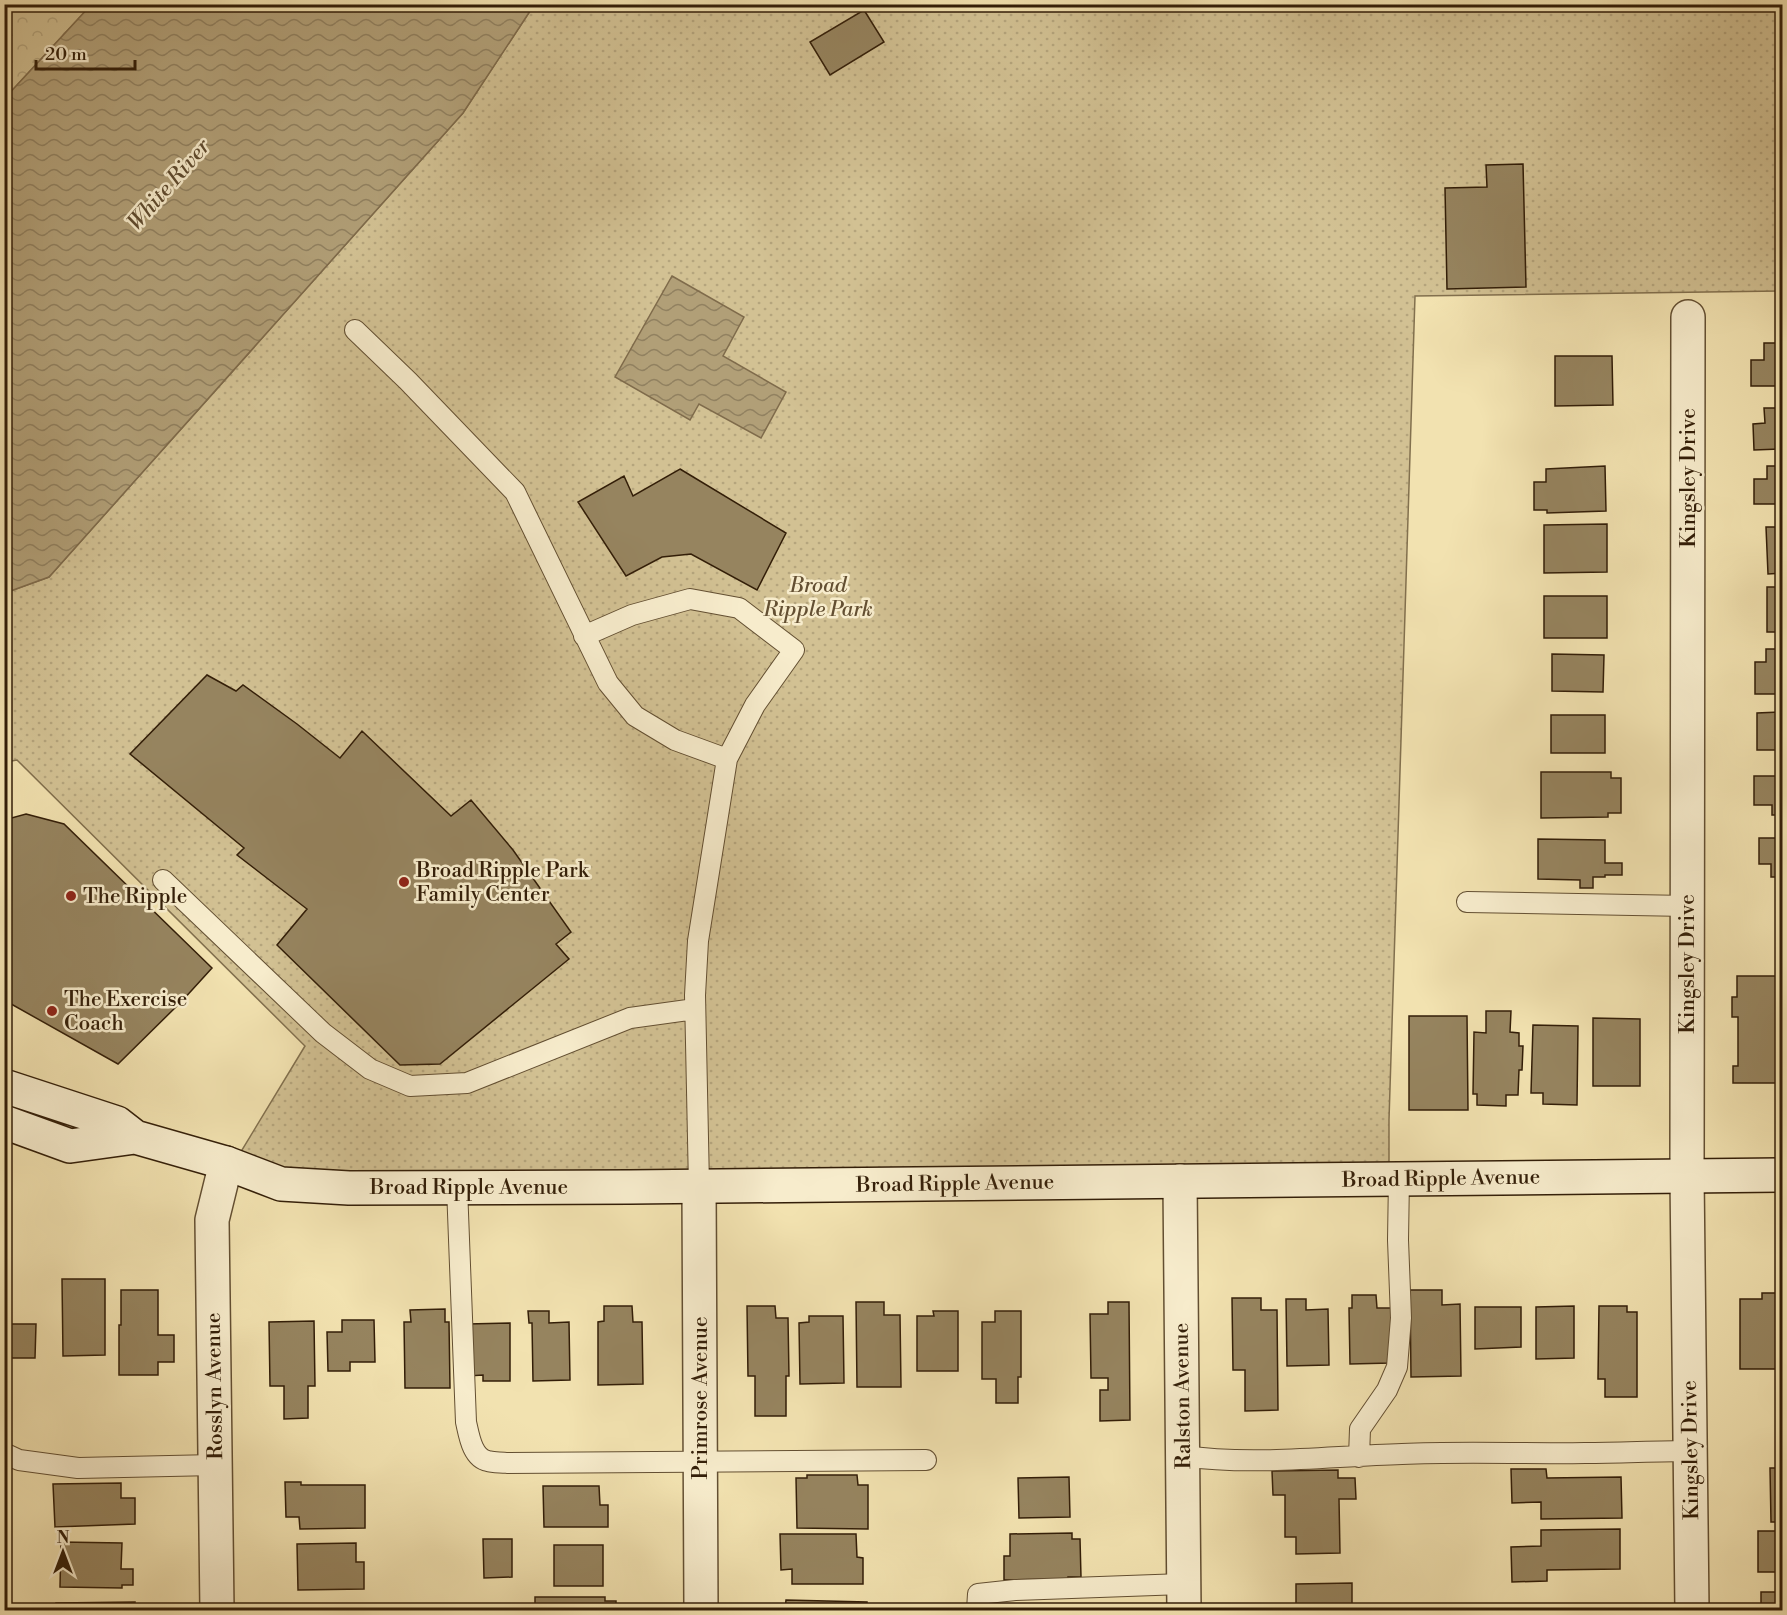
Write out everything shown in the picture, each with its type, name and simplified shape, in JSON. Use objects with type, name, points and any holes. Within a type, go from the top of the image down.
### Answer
[{"type":"street","name":"Kingsley Drive","points":[[1688,317],[1688,1176],[1692,1611]]},
{"type":"street","name":"Broad Ripple Avenue","points":[[4,1086],[117,1123],[135,1137],[226,1163],[281,1184],[349,1188],[1782,1175]]},
{"type":"street","name":"Broad Ripple Avenue","points":[[4,1122],[70,1146],[135,1137]]},
{"type":"street","name":"Rosslyn Avenue","points":[[217,1611],[213,1220],[226,1163]]},
{"type":"street","name":"Ralston Avenue","points":[[1180,1180],[1184,1597]]},
{"type":"street","name":"Primrose Avenue","points":[[699,1186],[701,1611]]},
{"type":"lane","points":[[355,330],[408,381],[515,492],[608,683],[635,716],[675,740],[727,759]]},
{"type":"lane","points":[[584,636],[632,615],[690,599],[739,608],[794,650],[756,705],[727,759],[698,940],[695,1009],[699,1186]]},
{"type":"lane","points":[[163,880],[322,1033],[369,1069],[410,1086],[467,1083],[630,1018],[695,1009]]},
{"type":"lane","points":[[1467,902],[1688,906]]},
{"type":"lane","points":[[1359,1457],[1360,1429],[1387,1390],[1397,1367],[1401,1318],[1398,1240],[1399,1178]]},
{"type":"lane","points":[[457,1187],[466,1422],[469,1439],[477,1455],[485,1461],[507,1463],[926,1460]]},
{"type":"lane","points":[[1183,1456],[1209,1460],[1312,1460],[1453,1452],[1585,1454],[1690,1451]]},
{"type":"lane","points":[[4,1453],[19,1460],[78,1468],[215,1465]]},
{"type":"lane","points":[[977,1611],[978,1594],[1015,1590],[1184,1597]]},
{"type":"green space","points":[[5,5],[91,5],[5,98]]},
{"type":"green space","name":"Broad Ripple Park","points":[[534,5],[1782,5],[1782,291],[1415,296],[1389,1178],[225,1178],[305,1046],[17,760],[5,762],[5,593],[49,577],[463,113]]},
{"type":"water","name":"White River","points":[[91,5],[534,5],[463,113],[49,577],[5,593],[5,98]]},
{"type":"water","points":[[672,276],[744,317],[723,356],[786,392],[761,438],[699,404],[690,420],[615,377]]},
{"type":"building","points":[[864,10],[884,42],[830,75],[810,42]]},
{"type":"building","points":[[1523,164],[1526,287],[1447,289],[1445,188],[1487,187],[1486,165]]},
{"type":"building","points":[[1764,343],[1782,343],[1782,386],[1751,386],[1751,360],[1764,360]]},
{"type":"building","points":[[1555,356],[1612,356],[1613,405],[1555,406]]},
{"type":"building","points":[[1764,408],[1782,408],[1782,449],[1754,450],[1753,424],[1765,423]]},
{"type":"building","points":[[1605,466],[1606,511],[1547,513],[1547,510],[1534,510],[1534,482],[1546,482],[1546,469]]},
{"type":"building","points":[[1767,466],[1782,466],[1782,504],[1754,504],[1754,479],[1767,479]]},
{"type":"building","points":[[680,469],[786,533],[757,590],[691,554],[662,557],[626,576],[578,502],[624,476],[633,496]]},
{"type":"building","points":[[1607,524],[1607,572],[1544,573],[1544,525]]},
{"type":"building","points":[[1766,527],[1782,527],[1782,573],[1768,574]]},
{"type":"building","points":[[1767,587],[1782,587],[1782,632],[1767,632]]},
{"type":"building","points":[[1544,596],[1607,596],[1607,638],[1544,638]]},
{"type":"building","points":[[1766,649],[1782,649],[1782,694],[1755,694],[1755,662],[1766,662]]},
{"type":"building","points":[[1552,654],[1604,655],[1603,692],[1552,691]]},
{"type":"building","name":"Broad Ripple Park Family Center","points":[[207,675],[236,691],[243,685],[340,758],[362,731],[451,816],[471,800],[513,850],[571,932],[556,944],[569,959],[440,1064],[400,1065],[277,945],[307,909],[237,855],[244,848],[130,754]]},
{"type":"building","points":[[1782,712],[1782,750],[1757,750],[1757,713]]},
{"type":"building","points":[[1551,715],[1605,715],[1605,753],[1551,753]]},
{"type":"building","points":[[1541,772],[1611,772],[1611,778],[1621,778],[1621,813],[1608,813],[1608,817],[1541,818]]},
{"type":"building","points":[[1754,776],[1782,776],[1782,815],[1772,815],[1772,805],[1754,805]]},
{"type":"building","name":"The Ripple","points":[[26,814],[64,824],[212,968],[118,1064],[4,1000],[4,820]]},
{"type":"building","points":[[1759,838],[1782,838],[1782,877],[1771,877],[1771,864],[1759,864]]},
{"type":"building","points":[[1538,839],[1605,840],[1605,863],[1622,863],[1622,875],[1593,877],[1593,888],[1580,888],[1580,880],[1538,879]]},
{"type":"building","points":[[1737,976],[1777,976],[1777,998],[1781,998],[1781,1083],[1733,1083],[1733,1066],[1738,1066],[1738,1017],[1732,1017],[1732,997],[1737,997]]},
{"type":"building","points":[[1486,1011],[1511,1011],[1510,1032],[1519,1033],[1519,1046],[1523,1046],[1518,1095],[1506,1095],[1506,1106],[1477,1105],[1477,1094],[1473,1094],[1474,1032],[1486,1033]]},
{"type":"building","points":[[1409,1016],[1467,1016],[1468,1110],[1409,1110]]},
{"type":"building","points":[[1593,1018],[1640,1019],[1640,1086],[1593,1086]]},
{"type":"building","points":[[1533,1025],[1578,1026],[1577,1105],[1543,1104],[1543,1093],[1531,1093]]},
{"type":"building","points":[[62,1279],[105,1279],[105,1355],[63,1356]]},
{"type":"building","points":[[121,1290],[158,1290],[158,1335],[174,1335],[174,1362],[158,1362],[158,1375],[119,1375]]},
{"type":"building","points":[[1410,1290],[1442,1290],[1442,1305],[1460,1304],[1461,1376],[1411,1377]]},
{"type":"building","points":[[1762,1293],[1781,1293],[1781,1369],[1740,1369],[1740,1299],[1762,1299]]},
{"type":"building","points":[[1352,1295],[1376,1295],[1377,1308],[1391,1308],[1391,1363],[1350,1364],[1349,1308],[1352,1308]]},
{"type":"building","points":[[1232,1298],[1261,1298],[1261,1310],[1277,1310],[1278,1410],[1245,1411],[1245,1370],[1233,1370]]},
{"type":"building","points":[[1286,1299],[1306,1299],[1306,1310],[1328,1309],[1329,1365],[1287,1366]]},
{"type":"building","points":[[856,1302],[884,1302],[884,1315],[900,1315],[901,1387],[857,1387]]},
{"type":"building","points":[[1108,1302],[1129,1302],[1130,1420],[1100,1421],[1100,1390],[1108,1390],[1108,1378],[1091,1378],[1090,1314],[1108,1314]]},
{"type":"building","points":[[604,1306],[632,1306],[633,1322],[642,1322],[643,1384],[598,1385],[598,1322],[604,1321]]},
{"type":"building","points":[[747,1306],[775,1306],[776,1318],[788,1318],[789,1376],[786,1376],[786,1416],[755,1416],[755,1376],[748,1376]]},
{"type":"building","points":[[1574,1306],[1574,1358],[1536,1359],[1536,1307]]},
{"type":"building","points":[[1599,1306],[1627,1306],[1627,1312],[1637,1312],[1637,1397],[1605,1397],[1605,1379],[1598,1379]]},
{"type":"building","points":[[1475,1307],[1521,1307],[1521,1347],[1475,1349]]},
{"type":"building","points":[[445,1309],[445,1322],[449,1322],[450,1388],[405,1388],[404,1322],[411,1322],[410,1310]]},
{"type":"building","points":[[528,1311],[549,1311],[549,1323],[569,1322],[570,1380],[533,1381],[532,1323],[529,1323]]},
{"type":"building","points":[[933,1311],[958,1311],[958,1371],[917,1371],[917,1316],[934,1316]]},
{"type":"building","points":[[995,1311],[1021,1311],[1021,1377],[1018,1377],[1018,1403],[996,1403],[996,1379],[982,1379],[982,1322],[995,1322]]},
{"type":"building","points":[[809,1316],[843,1316],[844,1383],[800,1384],[799,1323],[809,1322]]},
{"type":"building","points":[[342,1320],[374,1320],[375,1362],[350,1362],[350,1371],[328,1371],[327,1332],[342,1332]]},
{"type":"building","points":[[314,1321],[315,1386],[308,1386],[308,1418],[284,1419],[284,1386],[270,1386],[269,1322]]},
{"type":"building","points":[[510,1323],[510,1381],[483,1381],[483,1375],[468,1376],[468,1324]]},
{"type":"building","points":[[4,1324],[36,1324],[35,1358],[6,1358],[6,1365],[4,1365]]},
{"type":"building","points":[[1770,1468],[1782,1468],[1782,1522],[1771,1522]]},
{"type":"building","points":[[1511,1469],[1546,1469],[1547,1478],[1621,1477],[1622,1518],[1541,1519],[1541,1502],[1512,1503]]},
{"type":"building","points":[[1338,1470],[1338,1478],[1355,1478],[1356,1499],[1339,1499],[1340,1553],[1296,1554],[1296,1537],[1285,1537],[1285,1495],[1273,1495],[1272,1471]]},
{"type":"building","points":[[807,1475],[857,1475],[858,1485],[868,1485],[868,1529],[797,1528],[796,1478],[807,1478]]},
{"type":"building","points":[[1069,1477],[1070,1517],[1019,1518],[1018,1478]]},
{"type":"building","points":[[285,1482],[301,1482],[301,1485],[365,1485],[365,1528],[300,1529],[299,1517],[286,1517]]},
{"type":"building","points":[[121,1483],[121,1498],[135,1498],[135,1524],[55,1527],[53,1484]]},
{"type":"building","points":[[543,1486],[599,1486],[600,1505],[608,1505],[608,1527],[544,1527]]},
{"type":"building","points":[[1620,1529],[1620,1569],[1547,1570],[1547,1581],[1512,1582],[1511,1547],[1541,1546],[1541,1530]]},
{"type":"building","points":[[1758,1531],[1782,1531],[1782,1572],[1758,1572]]},
{"type":"building","points":[[1072,1533],[1072,1539],[1080,1539],[1081,1577],[1004,1580],[1004,1556],[1010,1556],[1010,1534]]},
{"type":"building","points":[[780,1534],[856,1534],[857,1557],[863,1558],[863,1584],[792,1584],[792,1569],[781,1570]]},
{"type":"building","points":[[483,1539],[512,1539],[512,1577],[484,1578]]},
{"type":"building","points":[[61,1542],[122,1543],[121,1569],[133,1569],[133,1585],[122,1585],[122,1588],[60,1587]]},
{"type":"building","points":[[356,1543],[356,1562],[364,1562],[364,1589],[298,1590],[297,1544]]},
{"type":"building","points":[[554,1545],[603,1545],[603,1586],[554,1586]]},
{"type":"building","points":[[1352,1583],[1352,1610],[1296,1610],[1296,1584]]},
{"type":"building","points":[[1761,1592],[1782,1592],[1782,1610],[1761,1610]]},
{"type":"building","points":[[535,1597],[605,1597],[605,1601],[616,1601],[616,1610],[535,1610]]},
{"type":"building","points":[[786,1600],[867,1602],[867,1610],[785,1610]]},
{"type":"building","points":[[135,1602],[135,1610],[56,1610],[56,1603]]},
{"type":"building","points":[[1613,1607],[1613,1610],[1550,1610],[1550,1608]]},
{"type":"place","name":"Broad Ripple Park Family Center","points":[[404,882]]},
{"type":"place","name":"The Ripple","points":[[71,896]]},
{"type":"place","name":"The Exercise Coach","points":[[52,1011]]}]
